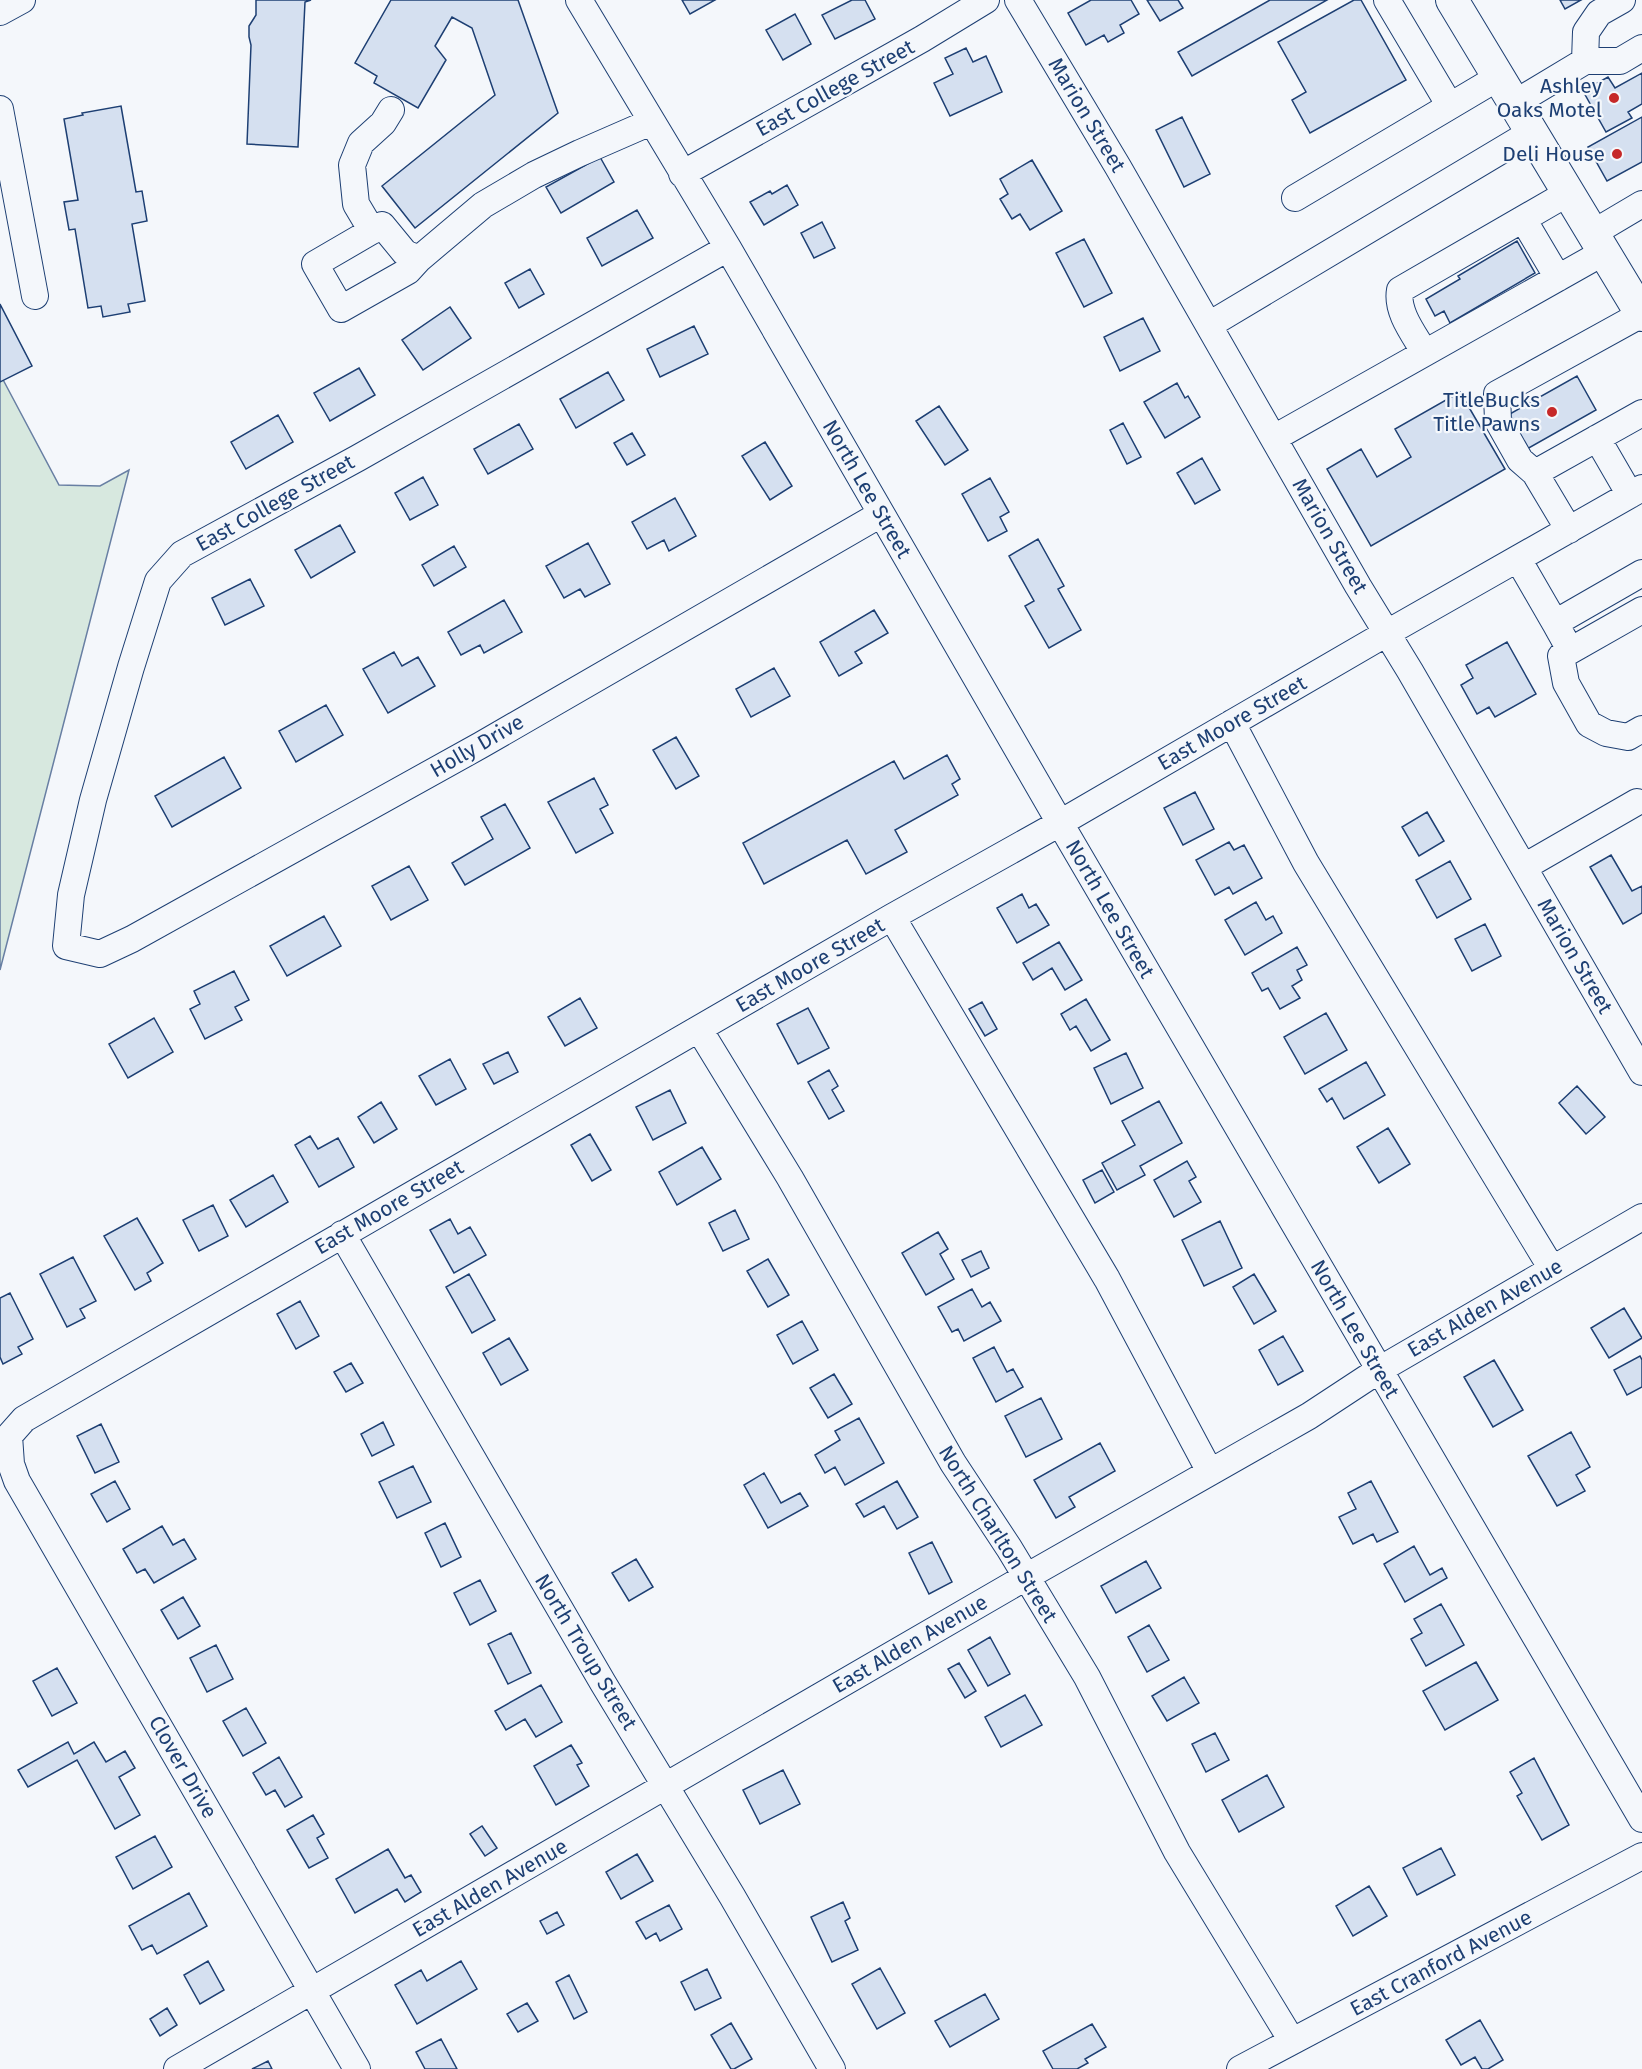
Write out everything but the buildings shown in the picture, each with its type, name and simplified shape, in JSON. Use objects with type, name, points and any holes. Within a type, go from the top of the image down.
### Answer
[{"type":"main road","points":[[1452,0],[1640,308]]},
{"type":"street","points":[[0,12],[22,0]]},
{"type":"street","name":"North Lee Street","points":[[579,0],[728,248],[1060,823],[1642,1819]]},
{"type":"street","name":"East College Street","points":[[682,174],[986,0]]},
{"type":"street","name":"Marion Street","points":[[1018,0],[1118,167],[1358,586],[1642,1072]]},
{"type":"street","points":[[1387,0],[1450,106]]},
{"type":"street","points":[[1585,61],[1586,32],[1599,13],[1622,0]]},
{"type":"street","points":[[1295,198],[1450,106],[1507,90],[1585,61],[1620,61],[1642,48]]},
{"type":"street","points":[[0,109],[35,296]]},
{"type":"street","points":[[372,231],[356,204],[352,165],[361,143],[383,123],[390,110]]},
{"type":"street","points":[[418,259],[405,253],[382,225],[315,264],[341,309],[408,271],[418,259],[483,205],[580,153],[651,122]]},
{"type":"street","points":[[1209,325],[1532,132]]},
{"type":"street","points":[[1425,353],[1400,308],[1398,300],[1400,290],[1568,193]]},
{"type":"street","points":[[1274,438],[1558,278],[1642,204]]},
{"type":"street","points":[[1523,219],[1558,278]]},
{"type":"street","name":"East College Street","points":[[66,946],[72,895],[93,800],[131,667],[158,581],[182,555],[728,248]]},
{"type":"street","points":[[1569,530],[1535,473],[1520,460],[1498,421],[1497,394],[1640,308]]},
{"type":"street","points":[[1535,473],[1642,413]]},
{"type":"street","points":[[1597,438],[1636,492]]},
{"type":"street","name":"East Moore Street","points":[[11,1464],[9,1436],[24,1419],[892,917],[1636,492]]},
{"type":"street","name":"Holly Drive","points":[[66,946],[100,954],[132,939],[482,745],[881,514]]},
{"type":"street","points":[[1518,559],[1570,650]]},
{"type":"street","points":[[1555,623],[1642,573]]},
{"type":"street","points":[[1642,610],[1561,656],[1566,683],[1589,724],[1606,733],[1628,737],[1642,729]]},
{"type":"street","points":[[1232,723],[1306,862],[1552,1269]]},
{"type":"street","points":[[1524,867],[1637,802]]},
{"type":"street","points":[[892,917],[1107,1279],[1210,1472]]},
{"type":"street","name":"North Charlton Street","points":[[699,1029],[790,1178],[953,1463],[1087,1677],[1177,1851],[1292,2041]]},
{"type":"street","name":"East Alden Avenue","points":[[177,2069],[311,1989],[1309,1416],[1379,1370],[1642,1217]]},
{"type":"street","name":"North Troup Street","points":[[342,1234],[597,1673],[832,2069]]},
{"type":"street","name":"Clover Drive","points":[[11,1464],[23,1491],[357,2069]]},
{"type":"street","name":"East Cranford Avenue","points":[[1240,2069],[1642,1856]]},
{"type":"shaded area","points":[[0,374],[59,485],[100,486],[129,470],[0,970]]},
{"type":"place","name":"Ashley Oaks Motel","points":[[1614,98]]},
{"type":"place","name":"Deli House","points":[[1617,154]]},
{"type":"place","name":"TitleBucks Title Pawns","points":[[1552,412]]}]
